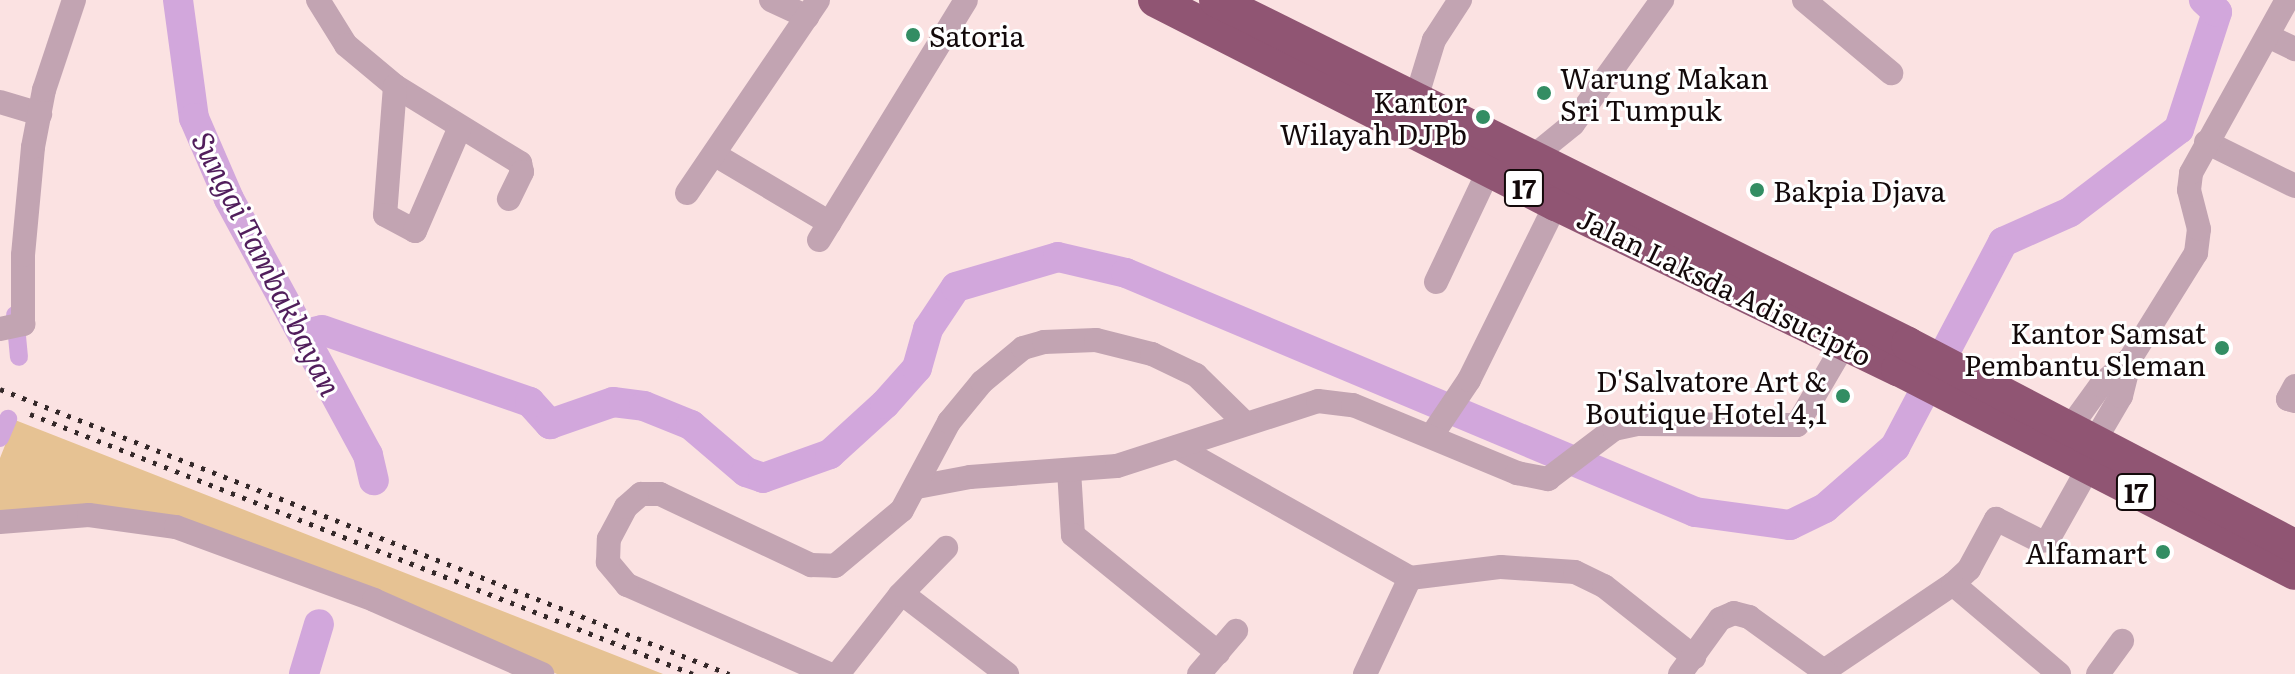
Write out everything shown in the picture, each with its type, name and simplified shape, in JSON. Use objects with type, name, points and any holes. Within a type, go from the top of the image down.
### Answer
[{"type":"highway","name":"Jalan Laksda Adisucipto","points":[[1155,0],[1489,170],[1562,191],[1983,398],[2295,546]]},
{"type":"highway","name":"Jalan Laksda Adisucipto","points":[[1216,0],[1530,159],[1562,191],[1845,343],[1903,356]]},
{"type":"highway","name":"Jalan Laksda Adisucipto","points":[[2084,446],[2295,573]]},
{"type":"street","points":[[10,328],[23,255],[23,109],[74,0]]},
{"type":"street","points":[[318,0],[346,45],[395,86],[520,163],[522,172],[509,199]]},
{"type":"street","points":[[687,193],[717,156],[812,9],[771,0]]},
{"type":"street","points":[[717,156],[824,232],[966,0]]},
{"type":"street","points":[[1415,102],[1434,40],[1460,0]]},
{"type":"street","points":[[1530,159],[1573,124],[1662,0]]},
{"type":"street","points":[[1804,0],[1891,73]]},
{"type":"street","points":[[1177,447],[1410,578],[1501,567],[1575,572],[1604,586],[1687,666],[1720,619],[1734,613],[1749,617],[1826,672],[1953,584],[1969,569],[1996,519],[2040,541],[2048,540],[2084,446],[2101,385],[2130,359],[2196,253],[2199,229],[2189,190],[2206,142],[2287,0]]},
{"type":"street","points":[[2268,36],[2295,49]]},
{"type":"street","points":[[395,86],[385,215],[415,231],[460,127]]},
{"type":"street","points":[[1432,435],[1469,380],[1562,191],[1573,124]]},
{"type":"street","points":[[2206,142],[2295,186]]},
{"type":"street","points":[[1436,282],[1489,170]]},
{"type":"street","points":[[829,674],[627,585],[608,562],[609,539],[626,507],[650,492],[811,565],[835,566],[902,510],[949,422],[982,382],[1023,348],[1044,342],[1096,340],[1152,354],[1196,375],[1245,423]]},
{"type":"street","points":[[917,487],[1117,466],[1318,401],[1353,405],[1537,480],[1548,479],[1614,429],[1638,424],[1797,425],[1845,343]]},
{"type":"street","points":[[2295,386],[2288,399],[2295,401]]},
{"type":"street","points":[[1069,470],[1073,535],[1218,653]]},
{"type":"street","points":[[0,522],[68,515],[133,519],[208,536],[374,600],[542,674]]},
{"type":"street","points":[[838,674],[946,548]]},
{"type":"street","points":[[1365,674],[1410,578]]},
{"type":"street","points":[[1953,584],[2059,674]]},
{"type":"street","points":[[904,595],[1007,674]]},
{"type":"street","points":[[1199,674],[1236,631]]},
{"type":"street","points":[[2098,674],[2122,641]]},
{"type":"shaded area","points":[[15,420],[663,674],[557,674],[225,534],[0,513],[0,458]]},
{"type":"waterway","name":"Sungai Tambakbayan","points":[[178,0],[194,118],[229,199],[368,455],[374,480]]},
{"type":"waterway","points":[[305,334],[322,330],[530,402],[550,424],[613,402],[644,406],[691,425],[746,472],[763,478],[830,454],[885,404],[917,368],[928,329],[956,287],[1058,257],[1126,273],[1695,512],[1790,525],[1825,508],[1895,447],[2003,242],[2070,212],[2179,129],[2217,12],[2204,0]]},
{"type":"waterway","points":[[15,315],[19,357]]},
{"type":"waterway","points":[[0,438],[8,419]]},
{"type":"waterway","points":[[304,674],[319,624]]},
{"type":"railway","points":[[0,389],[729,674]]},
{"type":"railway","points":[[30,414],[693,674]]},
{"type":"place","name":"Satoria","points":[[913,35]]},
{"type":"place","name":"Warung Makan Sri Tumpuk","points":[[1544,93]]},
{"type":"place","name":"Kantor Wilayah DJPb","points":[[1483,117]]},
{"type":"place","name":"Bakpia Djava","points":[[1757,190]]},
{"type":"place","name":"Kantor Samsat Pembantu Sleman","points":[[2222,348]]},
{"type":"place","name":"D'Salvatore Art & Boutique Hotel 4,1","points":[[1843,396]]},
{"type":"place","name":"Alfamart","points":[[2163,552]]}]
